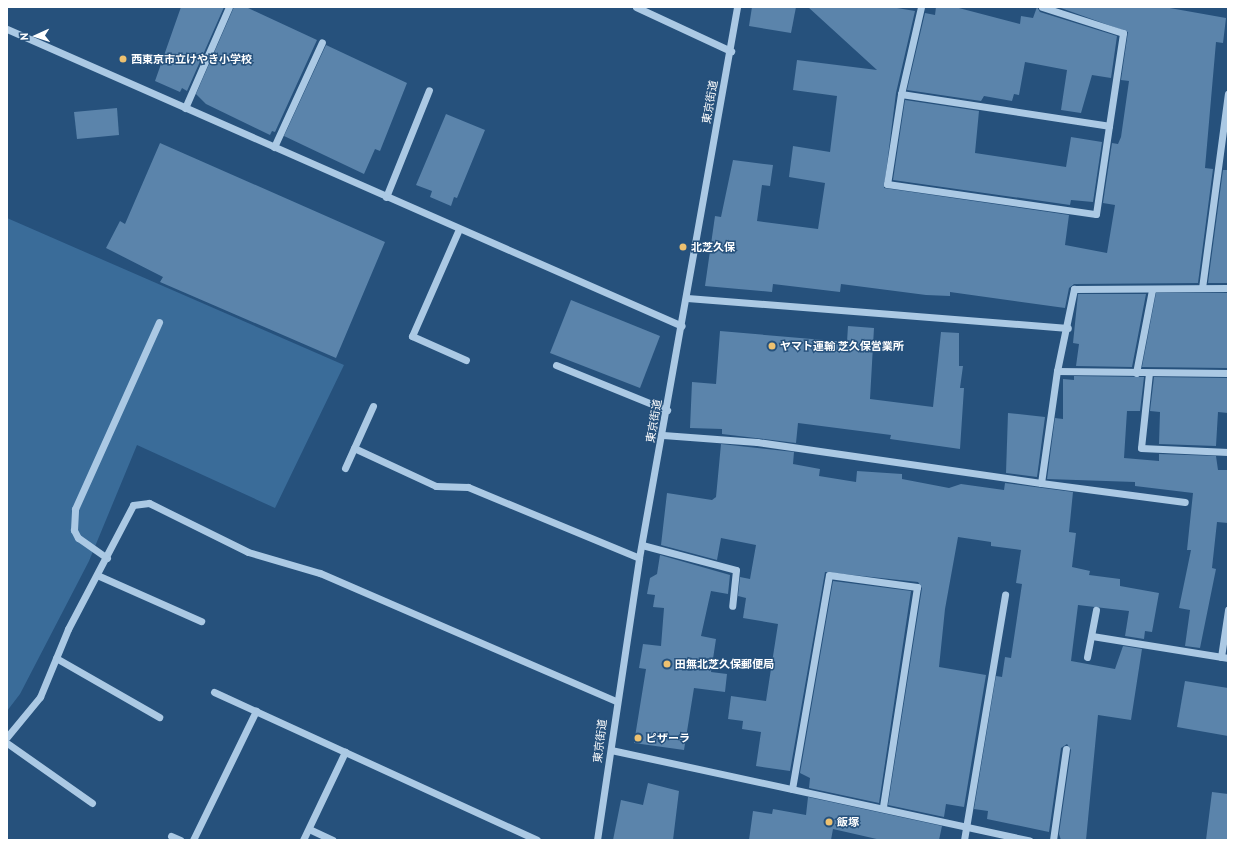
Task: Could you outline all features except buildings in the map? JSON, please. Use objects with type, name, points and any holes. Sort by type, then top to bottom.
[{"type":"street","points":[[185,108],[229,7]]},
{"type":"street","points":[[636,7],[730,50]]},
{"type":"street","name":"東京街道","points":[[596,840],[611,750],[616,701],[639,558],[663,435],[737,7]]},
{"type":"street","points":[[921,7],[901,94],[887,184],[1096,214],[1122,33],[1042,7]]},
{"type":"street","points":[[7,30],[682,326]]},
{"type":"street","points":[[274,147],[322,42]]},
{"type":"street","points":[[386,197],[429,90]]},
{"type":"street","points":[[901,94],[1109,126]]},
{"type":"street","points":[[1202,288],[1228,94]]},
{"type":"street","points":[[459,229],[412,336],[466,360]]},
{"type":"street","points":[[1041,483],[1057,371],[1068,328],[1074,289],[1152,290],[1228,288]]},
{"type":"street","points":[[1136,373],[1152,290]]},
{"type":"street","points":[[687,298],[1068,328]]},
{"type":"street","points":[[107,558],[78,538],[74,530],[75,509],[159,322]]},
{"type":"street","points":[[556,364],[667,410]]},
{"type":"street","points":[[1057,371],[1228,373]]},
{"type":"street","points":[[1149,373],[1141,448],[1228,452]]},
{"type":"street","points":[[345,468],[373,406]]},
{"type":"street","points":[[663,435],[757,442],[1185,502]]},
{"type":"street","points":[[354,448],[436,486],[468,487],[639,558]]},
{"type":"street","points":[[7,737],[40,697],[56,658],[133,505],[149,503],[248,552],[320,573],[616,701]]},
{"type":"street","points":[[642,545],[736,570],[732,606]]},
{"type":"street","points":[[97,575],[201,621]]},
{"type":"street","points":[[792,789],[829,575],[917,587],[883,808]]},
{"type":"street","points":[[964,840],[1005,594]]},
{"type":"street","points":[[1087,657],[1096,610]]},
{"type":"street","points":[[1092,636],[1224,658],[1228,610]]},
{"type":"street","points":[[56,658],[159,717]]},
{"type":"street","points":[[214,692],[537,840]]},
{"type":"street","points":[[192,840],[256,711]]},
{"type":"street","points":[[7,742],[92,803]]},
{"type":"street","points":[[1054,840],[1066,749]]},
{"type":"street","points":[[611,750],[1029,840]]},
{"type":"street","points":[[303,840],[345,752]]},
{"type":"street","points":[[309,829],[333,840]]},
{"type":"street","points":[[171,836],[180,840]]},
{"type":"shaded area","points":[[7,218],[344,365],[275,508],[137,445],[89,561],[20,694],[7,711]]},
{"type":"place","name":"西東京市立けやき小学校","points":[[123,59]]},
{"type":"place","name":"北芝久保","points":[[683,247]]},
{"type":"place","name":"ヤマト運輸 芝久保営業所","points":[[772,346]]},
{"type":"place","name":"田無北芝久保郵便局","points":[[667,664]]},
{"type":"place","name":"ピザーラ","points":[[638,738]]},
{"type":"place","name":"飯塚","points":[[829,822]]}]
